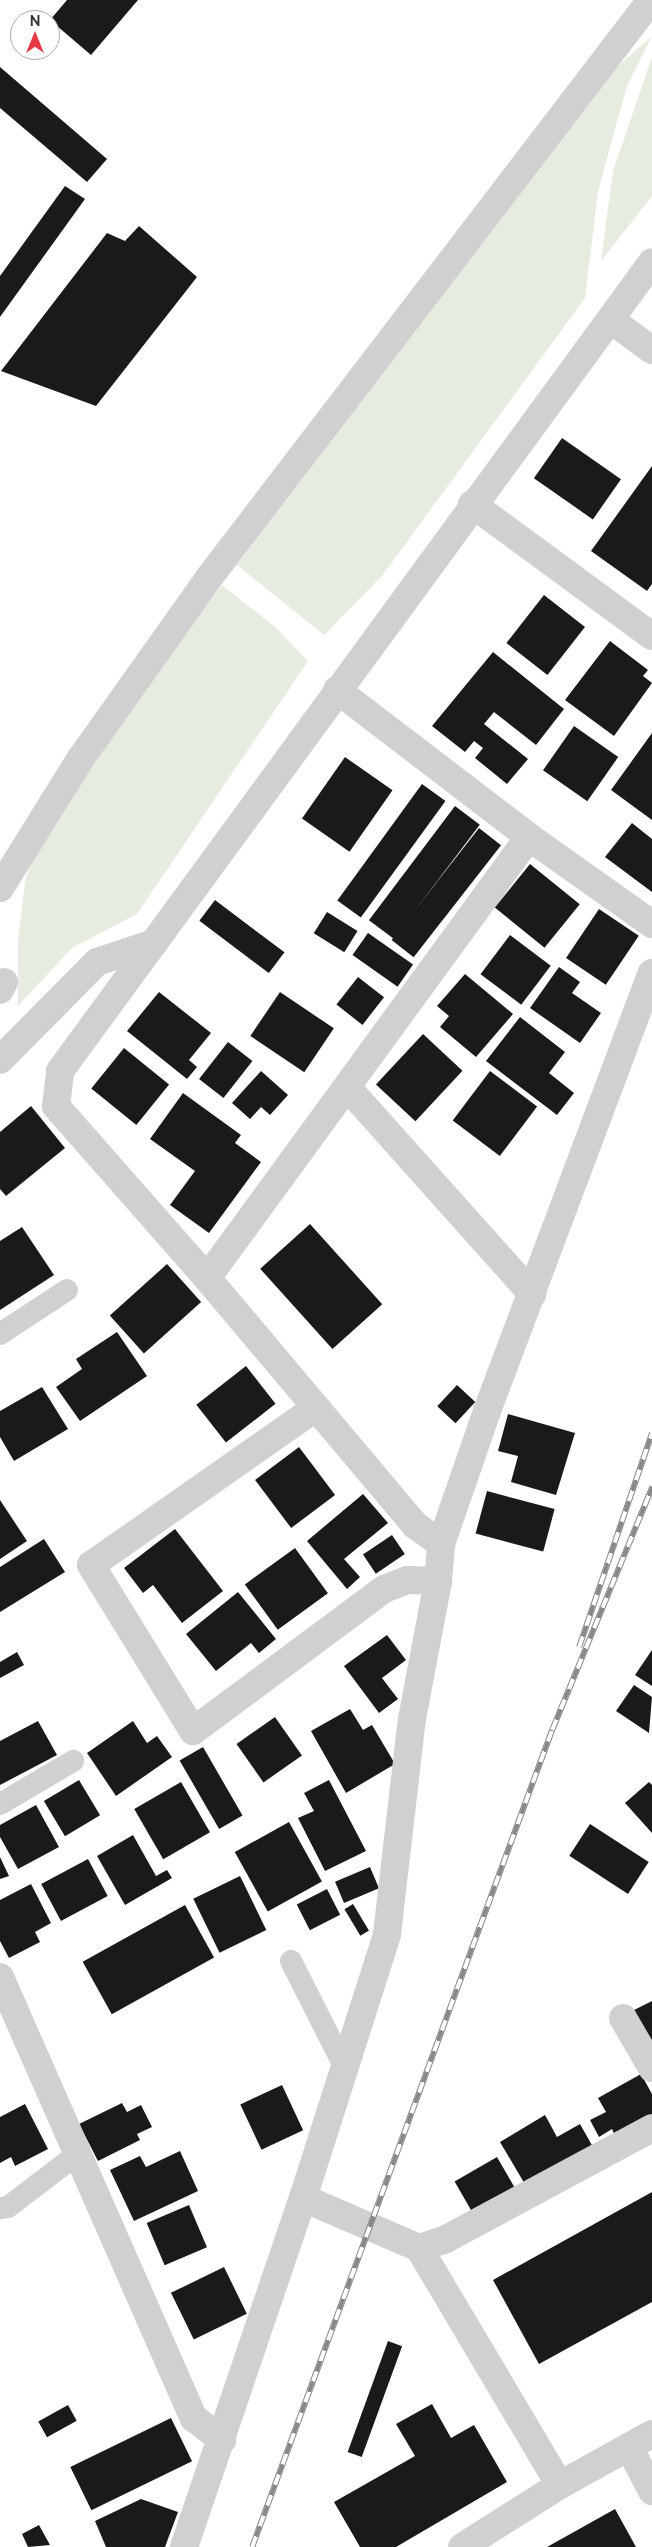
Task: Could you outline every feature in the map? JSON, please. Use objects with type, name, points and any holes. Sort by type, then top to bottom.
[{"type":"street","points":[[0,888],[81,758],[208,579],[650,0]]},
{"type":"street","points":[[441,1544],[415,1525],[314,1409],[207,1278],[56,1106],[60,1071],[472,504],[611,320],[652,262]]},
{"type":"street","points":[[611,320],[652,350]]},
{"type":"street","points":[[472,504],[652,636]]},
{"type":"street","points":[[336,690],[529,837],[652,924]]},
{"type":"street","points":[[207,1278],[529,837]]},
{"type":"street","points":[[0,1060],[97,962],[154,943]]},
{"type":"street","points":[[184,2547],[303,2198],[343,2064],[387,1934],[412,1719],[438,1581],[441,1544],[652,973]]},
{"type":"street","points":[[347,1087],[532,1294]]},
{"type":"street","points":[[314,1409],[91,1565],[193,1732],[384,1589],[408,1580],[438,1581]]},
{"type":"street","points":[[0,1977],[194,2418],[222,2440]]},
{"type":"street","points":[[623,2018],[652,2068]]},
{"type":"street","points":[[419,2248],[446,2239],[652,2128]]},
{"type":"street","points":[[303,2198],[419,2248],[560,2486]]},
{"type":"street","points":[[462,2547],[560,2486],[641,2441],[652,2491]]},
{"type":"lane","points":[[0,1334],[67,1290]]},
{"type":"lane","points":[[0,1804],[73,1761]]},
{"type":"lane","points":[[291,1960],[343,2064]]},
{"type":"lane","points":[[0,2208],[8,2207],[79,2153]]},
{"type":"shaded area","points":[[652,36],[627,86],[598,191],[585,298],[382,576],[324,635],[237,565],[611,72]]},
{"type":"shaded area","points":[[652,57],[652,196],[601,261],[613,171]]},
{"type":"shaded area","points":[[222,585],[275,627],[308,661],[137,914],[72,948],[18,1006],[18,941],[25,882],[31,862],[101,747]]},
{"type":"building","points":[[67,0],[138,0],[91,55],[60,29],[58,10]]},
{"type":"building","points":[[0,67],[107,159],[87,182],[0,108]]},
{"type":"building","points":[[65,186],[85,199],[0,317],[0,276]]},
{"type":"building","points":[[139,226],[197,277],[96,406],[1,371],[107,233],[125,241]]},
{"type":"building","points":[[562,438],[621,479],[593,519],[534,478]]},
{"type":"building","points":[[652,466],[652,584],[647,591],[591,551]]},
{"type":"building","points":[[544,595],[585,627],[547,675],[506,643]]},
{"type":"building","points":[[610,641],[648,670],[643,676],[652,683],[614,736],[565,700]]},
{"type":"building","points":[[493,652],[564,709],[536,745],[494,712],[484,724],[528,759],[507,784],[475,758],[483,748],[474,741],[465,752],[432,726]]},
{"type":"building","points":[[574,726],[618,757],[587,801],[543,770]]},
{"type":"building","points":[[652,733],[652,820],[611,790]]},
{"type":"building","points":[[345,757],[393,790],[349,852],[302,818]]},
{"type":"building","points":[[422,784],[445,801],[361,918],[337,900]]},
{"type":"building","points":[[455,806],[480,825],[394,939],[369,920]]},
{"type":"building","points":[[632,823],[652,839],[652,892],[605,857]]},
{"type":"building","points":[[479,828],[501,845],[414,957],[392,940]]},
{"type":"building","points":[[530,864],[580,904],[544,948],[495,908]]},
{"type":"building","points":[[215,900],[284,952],[269,973],[199,921]]},
{"type":"building","points":[[599,909],[639,936],[606,985],[566,958]]},
{"type":"building","points":[[327,912],[358,931],[344,952],[314,933]]},
{"type":"building","points":[[368,933],[413,965],[398,987],[353,955]]},
{"type":"building","points":[[510,935],[551,966],[521,1005],[481,974]]},
{"type":"building","points":[[559,967],[580,982],[572,993],[601,1013],[580,1043],[530,1008]]},
{"type":"building","points":[[465,974],[513,1014],[476,1057],[440,1027],[449,1016],[437,1006]]},
{"type":"building","points":[[358,977],[384,997],[362,1025],[336,1005]]},
{"type":"building","points":[[159,992],[211,1033],[189,1060],[197,1067],[187,1079],[127,1031]]},
{"type":"building","points":[[280,992],[334,1028],[304,1072],[250,1036]]},
{"type":"building","points":[[520,1017],[565,1052],[549,1073],[574,1093],[557,1115],[486,1061]]},
{"type":"building","points":[[423,1034],[462,1071],[415,1121],[376,1084]]},
{"type":"building","points":[[228,1042],[252,1061],[223,1098],[199,1079]]},
{"type":"building","points":[[124,1048],[169,1085],[136,1125],[91,1088]]},
{"type":"building","points":[[261,1071],[288,1095],[270,1115],[261,1107],[250,1119],[232,1103]]},
{"type":"building","points":[[490,1071],[537,1107],[500,1156],[453,1121]]},
{"type":"building","points":[[183,1093],[241,1135],[235,1143],[261,1162],[209,1233],[170,1205],[195,1171],[150,1139]]},
{"type":"building","points":[[31,1106],[65,1148],[6,1196],[0,1189],[0,1132]]},
{"type":"building","points":[[310,1224],[382,1304],[332,1349],[260,1269]]},
{"type":"building","points":[[22,1227],[54,1275],[0,1310],[0,1241]]},
{"type":"building","points":[[167,1264],[201,1302],[144,1353],[110,1316]]},
{"type":"building","points":[[117,1332],[147,1376],[80,1421],[56,1387],[82,1369],[76,1359]]},
{"type":"building","points":[[246,1366],[276,1404],[226,1443],[196,1405]]},
{"type":"building","points":[[457,1385],[475,1402],[456,1423],[437,1406]]},
{"type":"building","points":[[42,1387],[68,1429],[14,1461],[0,1437],[0,1411]]},
{"type":"building","points":[[508,1414],[575,1433],[556,1495],[511,1482],[518,1456],[498,1451]]},
{"type":"building","points":[[299,1447],[335,1495],[291,1528],[255,1480]]},
{"type":"building","points":[[487,1491],[555,1509],[543,1552],[476,1534]]},
{"type":"building","points":[[363,1494],[388,1523],[344,1559],[360,1577],[347,1589],[307,1541]]},
{"type":"building","points":[[0,1500],[27,1541],[0,1559]]},
{"type":"building","points":[[175,1529],[223,1591],[182,1623],[153,1585],[143,1593],[124,1568]]},
{"type":"building","points":[[392,1535],[405,1554],[376,1574],[363,1555]]},
{"type":"building","points":[[44,1539],[65,1572],[0,1612],[0,1567]]},
{"type":"building","points":[[295,1548],[328,1593],[278,1630],[245,1584]]},
{"type":"building","points":[[238,1592],[276,1639],[259,1653],[251,1643],[216,1671],[186,1634]]},
{"type":"building","points":[[387,1635],[406,1660],[382,1678],[398,1699],[379,1713],[344,1666]]},
{"type":"building","points":[[652,1650],[652,1686],[635,1675]]},
{"type":"building","points":[[17,1652],[24,1665],[0,1678],[0,1662]]},
{"type":"building","points":[[634,1685],[652,1697],[649,1733],[616,1711]]},
{"type":"building","points":[[350,1709],[363,1730],[372,1725],[395,1764],[346,1793],[311,1731]]},
{"type":"building","points":[[275,1717],[302,1756],[263,1782],[236,1744]]},
{"type":"building","points":[[38,1721],[57,1755],[0,1785],[0,1741]]},
{"type":"building","points":[[133,1721],[147,1743],[157,1736],[172,1757],[116,1796],[87,1753]]},
{"type":"building","points":[[203,1747],[242,1815],[219,1829],[180,1760]]},
{"type":"building","points":[[79,1780],[100,1815],[65,1836],[44,1801]]},
{"type":"building","points":[[329,1780],[366,1851],[325,1871],[298,1818],[314,1811],[304,1793]]},
{"type":"building","points":[[181,1782],[210,1832],[163,1859],[134,1809]]},
{"type":"building","points":[[649,1782],[652,1785],[652,1833],[625,1803]]},
{"type":"building","points":[[36,1805],[59,1847],[18,1869],[0,1837],[0,1825]]},
{"type":"building","points":[[289,1822],[322,1881],[268,1912],[235,1852]]},
{"type":"building","points":[[590,1824],[649,1862],[628,1894],[569,1856]]},
{"type":"building","points":[[133,1835],[156,1876],[167,1870],[172,1878],[125,1905],[97,1856]]},
{"type":"building","points":[[0,1857],[9,1876],[0,1879]]},
{"type":"building","points":[[88,1859],[108,1896],[61,1921],[41,1884]]},
{"type":"building","points":[[370,1867],[379,1888],[344,1903],[335,1882]]},
{"type":"building","points":[[240,1876],[266,1930],[220,1953],[193,1899]]},
{"type":"building","points":[[31,1884],[51,1923],[35,1932],[40,1942],[9,1958],[0,1941],[0,1900]]},
{"type":"building","points":[[327,1889],[340,1915],[310,1930],[297,1904]]},
{"type":"building","points":[[353,1904],[369,1931],[360,1936],[344,1909]]},
{"type":"building","points":[[185,1905],[214,1957],[112,2014],[83,1962]]},
{"type":"building","points":[[652,2001],[652,2043],[634,2010]]},
{"type":"building","points":[[641,2074],[652,2094],[652,2118],[616,2138],[612,2129],[599,2137],[590,2120],[606,2112],[598,2098]]},
{"type":"building","points":[[282,2085],[303,2130],[261,2150],[240,2104]]},
{"type":"building","points":[[122,2103],[127,2112],[141,2105],[152,2127],[137,2134],[140,2140],[98,2161],[79,2124]]},
{"type":"building","points":[[25,2104],[48,2149],[15,2166],[11,2157],[0,2163],[0,2117]]},
{"type":"building","points":[[545,2115],[557,2137],[580,2124],[593,2147],[526,2186],[500,2142]]},
{"type":"building","points":[[180,2151],[198,2191],[134,2221],[110,2170],[140,2156],[146,2167]]},
{"type":"building","points":[[497,2157],[516,2190],[474,2214],[455,2182]]},
{"type":"building","points":[[652,2192],[652,2302],[539,2364],[493,2280]]},
{"type":"building","points":[[189,2205],[207,2247],[165,2265],[147,2223]]},
{"type":"building","points":[[224,2267],[247,2314],[194,2340],[171,2293]]},
{"type":"building","points":[[388,2341],[402,2346],[362,2457],[348,2452]]},
{"type":"building","points":[[432,2404],[451,2438],[474,2425],[507,2482],[396,2547],[360,2547],[334,2502],[415,2456],[396,2424]]},
{"type":"building","points":[[68,2405],[77,2421],[47,2437],[38,2421]]},
{"type":"building","points":[[171,2418],[192,2461],[91,2510],[70,2467]]},
{"type":"building","points":[[141,2499],[178,2512],[165,2547],[106,2547],[95,2521]]},
{"type":"building","points":[[615,2509],[636,2547],[547,2547]]},
{"type":"building","points":[[39,2525],[50,2545],[28,2547],[22,2534]]},
{"type":"railway","points":[[579,1647],[652,1433]]},
{"type":"railway","points":[[252,2547],[552,1730],[652,1487]]}]
